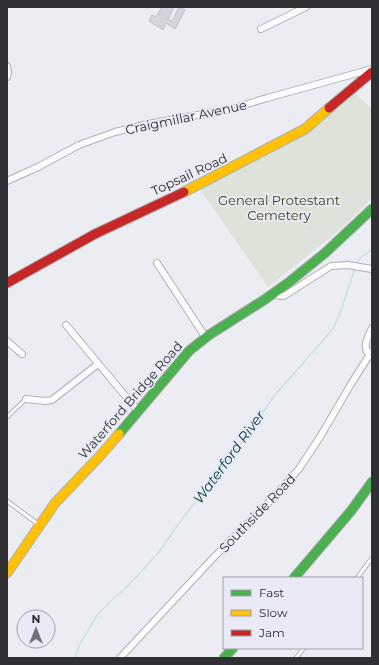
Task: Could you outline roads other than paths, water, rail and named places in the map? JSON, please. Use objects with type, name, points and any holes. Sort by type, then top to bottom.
[{"type":"main road","name":"Topsail Road","points":[[7,283],[95,234],[199,185],[305,130],[372,70]]},
{"type":"main road","name":"Waterford Bridge Road","points":[[7,573],[55,503],[99,457],[183,357],[196,345],[275,292],[316,260],[372,209]]},
{"type":"main road","points":[[295,577],[351,511],[372,482]]},
{"type":"main road","points":[[304,577],[372,494]]},
{"type":"main road","points":[[224,658],[232,649]]},
{"type":"main road","points":[[232,658],[241,649]]},
{"type":"street","points":[[261,29],[306,7]]},
{"type":"street","points":[[7,66],[7,77]]},
{"type":"street","name":"Craigmillar Avenue","points":[[7,182],[79,145],[115,132],[148,124],[231,109],[372,70]]},
{"type":"street","points":[[157,263],[206,338]]},
{"type":"street","points":[[275,292],[279,296],[284,296],[331,266],[348,265],[372,269]]},
{"type":"street","points":[[66,325],[138,410]]},
{"type":"street","points":[[370,353],[366,352],[365,346],[367,337],[372,328]]},
{"type":"street","points":[[7,341],[22,354]]},
{"type":"street","name":"Southside Road","points":[[120,658],[299,469],[320,437],[370,353]]},
{"type":"street","points":[[26,399],[45,401],[52,400],[98,364]]},
{"type":"lane","points":[[7,418],[26,399]]},
{"type":"lane","points":[[7,501],[40,525]]},
{"type":"lane","points":[[358,577],[372,558]]},
{"type":"lane","points":[[296,658],[303,649]]},
{"type":"waterway","name":"Waterford River","points":[[356,264],[362,256],[372,250]]},
{"type":"waterway","name":"Waterford River","points":[[75,658],[80,644],[97,615],[129,585],[158,553],[183,518],[252,429],[274,396],[333,329],[355,268]]},
{"type":"park label","name":"General Protestant Cemetery","points":[[279,208]]}]
